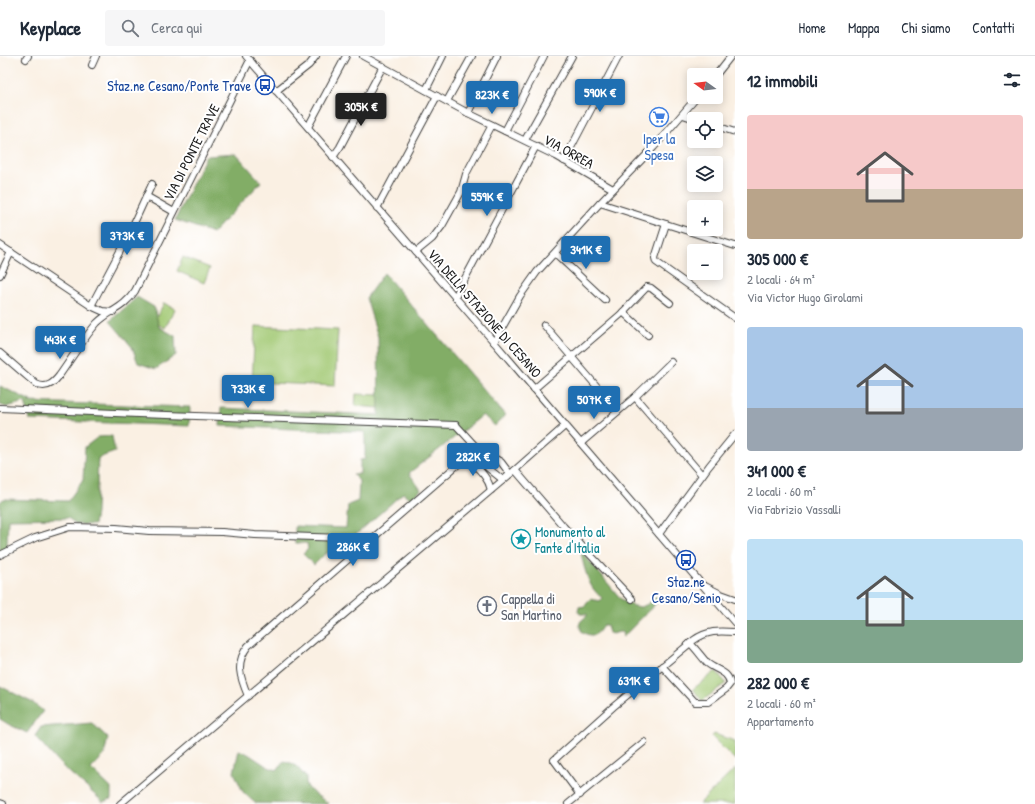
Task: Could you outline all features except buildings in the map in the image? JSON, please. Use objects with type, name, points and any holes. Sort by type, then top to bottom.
[{"type":"street","points":[[92,65],[96,56]]},
{"type":"street","points":[[276,91],[309,65],[316,56]]},
{"type":"street","points":[[308,127],[346,56]]},
{"type":"street","name":"VIA ORREA","points":[[363,56],[468,113],[525,140],[613,189]]},
{"type":"street","points":[[426,90],[444,56]]},
{"type":"street","points":[[447,101],[472,56]]},
{"type":"street","points":[[468,113],[497,56]]},
{"type":"street","points":[[504,131],[544,56]]},
{"type":"street","points":[[525,140],[572,56]]},
{"type":"street","points":[[564,161],[619,56]]},
{"type":"street","points":[[722,68],[732,57]]},
{"type":"street","name":"VIA DELLA STAZIONE DI CESANO","points":[[248,58],[735,622]]},
{"type":"street","name":"VIA DI PONTE TRAVE","points":[[0,353],[38,385],[47,386],[53,383],[59,376],[97,324],[104,317],[126,302],[134,291],[174,212],[248,58]]},
{"type":"street","points":[[333,157],[340,147],[383,66]]},
{"type":"street","points":[[377,208],[437,96]]},
{"type":"street","points":[[494,342],[526,287],[540,269],[692,104]]},
{"type":"street","points":[[683,115],[687,116]]},
{"type":"street","points":[[416,252],[432,239],[442,226],[462,191],[466,174],[492,125]]},
{"type":"street","points":[[723,128],[735,132]]},
{"type":"street","points":[[455,297],[536,146]]},
{"type":"street","points":[[91,306],[129,234],[152,184]]},
{"type":"street","points":[[146,196],[174,212]]},
{"type":"street","points":[[600,203],[735,246]]},
{"type":"street","points":[[666,224],[655,258],[656,262],[735,318]]},
{"type":"street","points":[[0,245],[91,306],[100,310],[112,312]]},
{"type":"street","points":[[0,275],[11,252]]},
{"type":"street","points":[[554,253],[605,300]]},
{"type":"street","points":[[534,389],[623,312],[646,288],[651,288],[670,303]]},
{"type":"street","points":[[623,312],[648,335]]},
{"type":"street","points":[[544,325],[618,411]]},
{"type":"street","points":[[581,443],[635,397],[671,362]]},
{"type":"street","points":[[635,397],[702,475]]},
{"type":"street","points":[[0,408],[456,424],[476,449],[488,468],[503,480]]},
{"type":"street","points":[[120,804],[566,425]]},
{"type":"street","points":[[659,534],[702,475],[735,434]]},
{"type":"street","points":[[248,696],[242,681],[240,669],[242,657],[248,646],[476,449]]},
{"type":"street","points":[[476,449],[501,462],[512,472],[632,599]]},
{"type":"street","points":[[467,457],[485,476],[491,490]]},
{"type":"street","points":[[0,555],[35,538],[70,527],[372,539]]},
{"type":"street","points":[[701,584],[735,599]]},
{"type":"street","points":[[580,795],[554,760],[613,707],[690,643],[705,634],[718,631],[735,632]]},
{"type":"street","points":[[662,666],[695,702],[708,702],[726,689],[730,684],[730,680],[726,674],[709,664],[690,643]]},
{"type":"street","points":[[568,804],[644,742]]},
{"type":"green space","points":[[236,154],[261,182],[213,233],[175,220],[206,156]]},
{"type":"green space","points":[[183,257],[210,268],[204,283],[177,271]]},
{"type":"green space","points":[[384,273],[505,415],[495,426],[483,415],[409,473],[421,490],[411,499],[403,493],[342,547],[325,554],[314,565],[303,554],[308,549],[307,543],[295,543],[295,526],[346,528],[348,505],[358,501],[359,481],[353,474],[360,474],[360,460],[365,459],[365,432],[220,426],[221,408],[379,415],[378,337],[366,298]]},
{"type":"green space","points":[[137,297],[154,307],[159,327],[175,336],[176,355],[156,369],[138,363],[132,347],[110,321]]},
{"type":"green space","points":[[164,303],[175,309],[165,328],[154,322]]},
{"type":"green space","points":[[255,326],[338,330],[335,386],[252,382]]},
{"type":"green space","points":[[0,386],[31,401],[28,402],[190,407],[189,426],[30,420],[25,402],[6,407],[0,405]]},
{"type":"green space","points":[[356,394],[379,395],[379,408],[355,406]]},
{"type":"green space","points":[[112,436],[115,452],[98,458],[96,513],[94,525],[76,524],[68,518],[8,519],[7,548],[0,554],[0,502],[3,499],[68,501],[83,480],[85,447],[98,437]]},
{"type":"green space","points":[[581,551],[621,599],[634,606],[641,607],[648,604],[657,596],[662,597],[623,637],[622,632],[613,634],[609,633],[607,625],[603,625],[597,633],[592,635],[582,632],[580,622],[587,616],[587,614],[580,614],[578,611],[579,607],[585,606],[590,599],[600,601],[602,598],[592,588],[584,566]]},
{"type":"green space","points":[[716,671],[726,683],[702,701],[693,689]]},
{"type":"green space","points":[[0,686],[33,703],[43,711],[27,733],[0,719]]},
{"type":"green space","points":[[92,723],[108,738],[104,755],[91,769],[111,788],[111,799],[103,802],[60,764],[35,736],[41,727]]},
{"type":"green space","points":[[714,734],[735,741],[735,760],[712,737]]},
{"type":"green space","points":[[239,750],[268,767],[277,770],[284,761],[294,764],[306,777],[306,785],[312,792],[329,804],[255,803],[243,792],[234,772]]},
{"type":"green space","points":[[735,769],[735,804],[699,804]]},
{"type":"place","name":"Staz.ne Cesano/Ponte Trave","points":[[265,85]]},
{"type":"place","name":"Iper la Spesa","points":[[659,117]]},
{"type":"place","name":"Monumento al Fante d'Italia","points":[[521,539]]},
{"type":"place","name":"Staz.ne Cesano/Senio","points":[[686,560]]},
{"type":"place","name":"Cappella di San Martino","points":[[487,606]]}]
